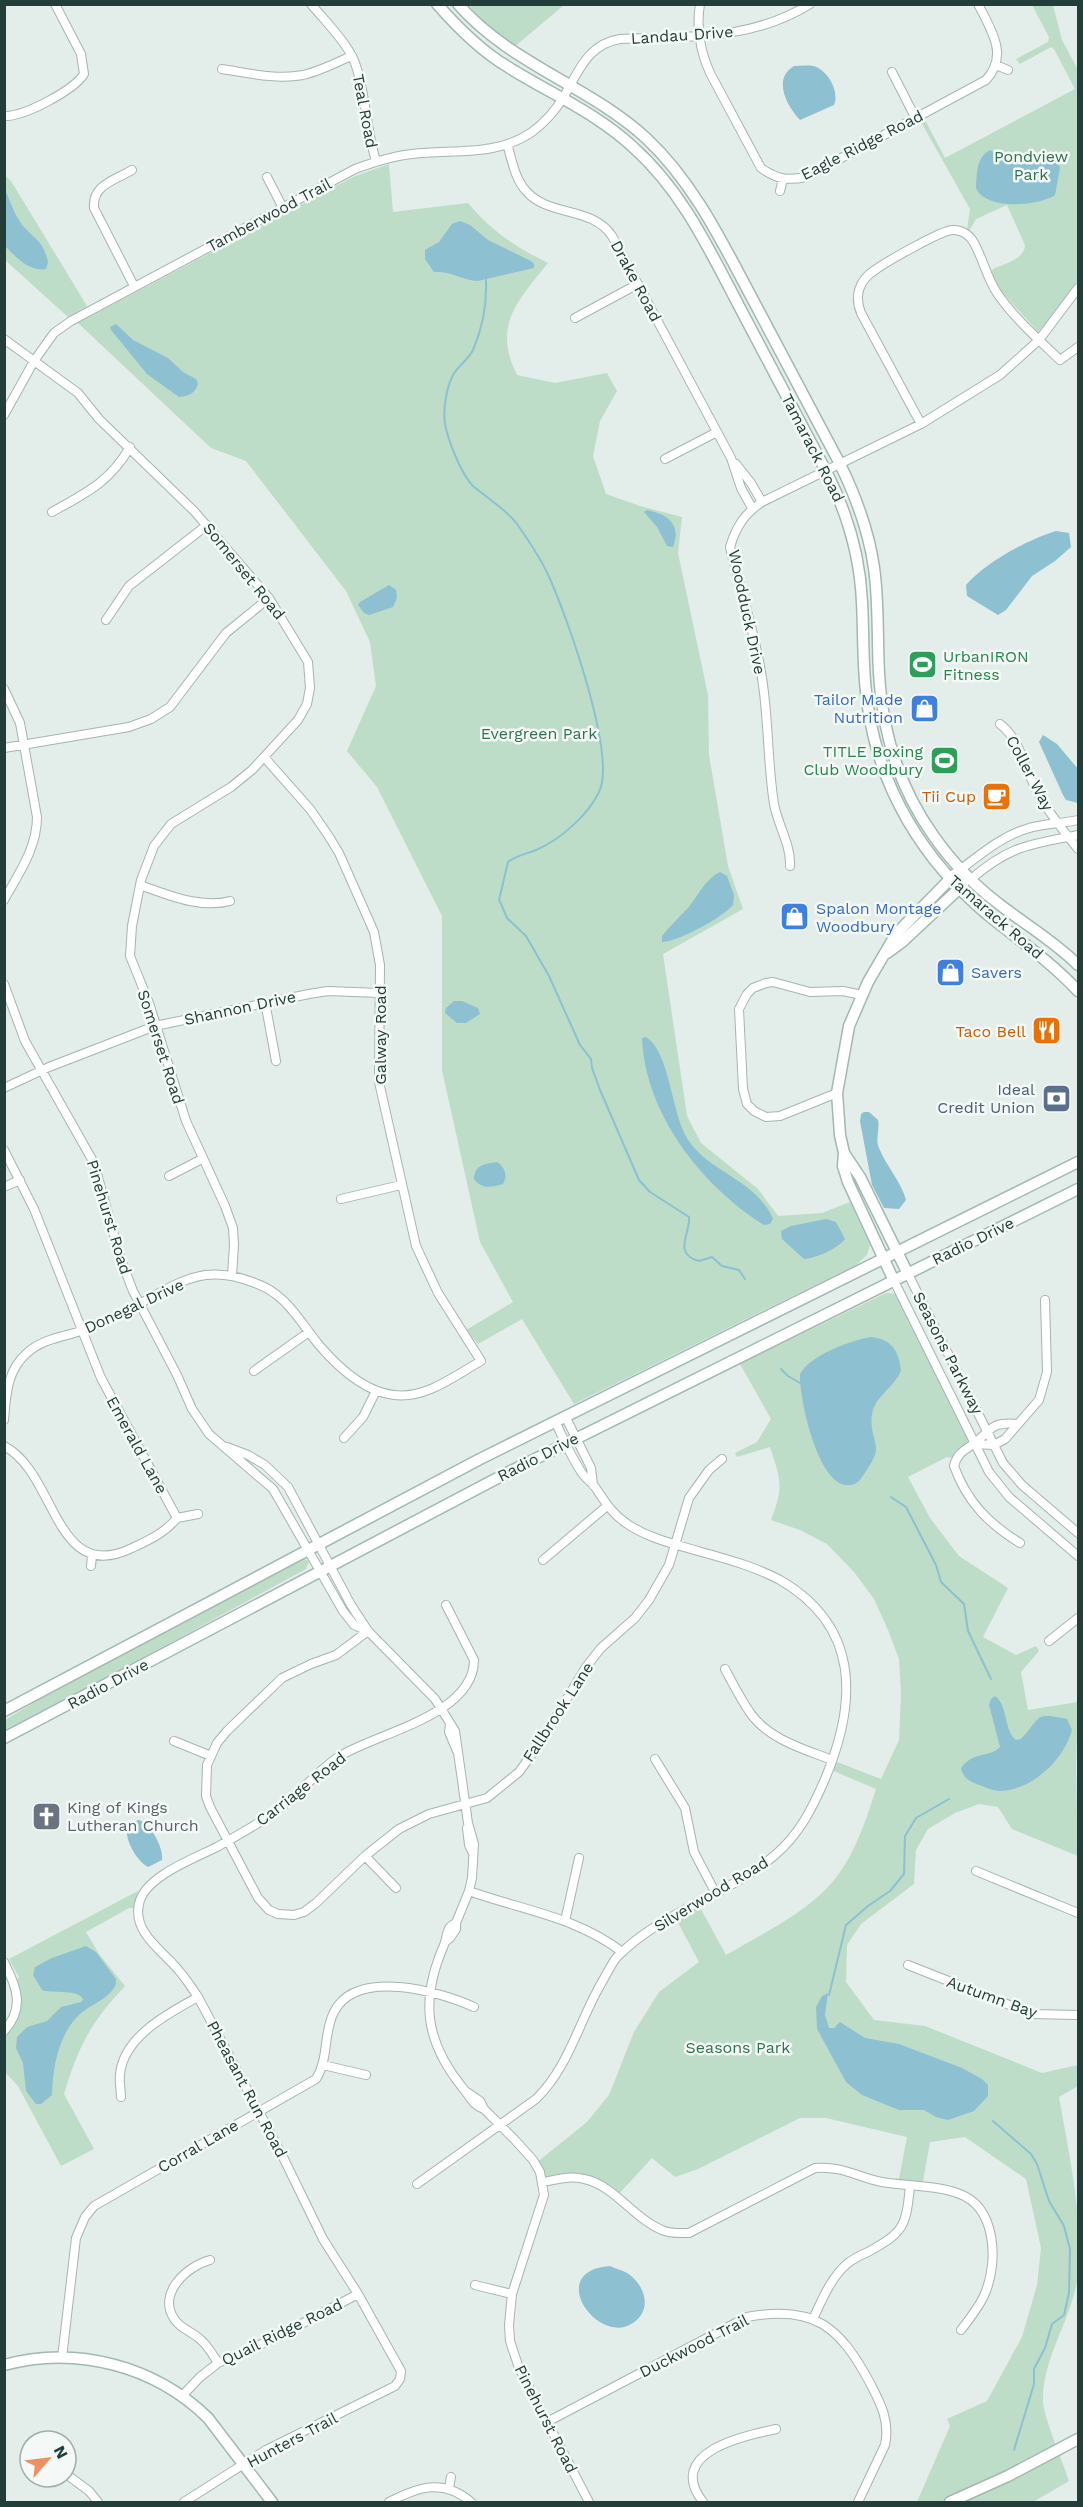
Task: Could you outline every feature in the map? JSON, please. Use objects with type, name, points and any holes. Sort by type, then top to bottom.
[{"type":"street","points":[[4,116],[20,114],[78,84],[84,74],[81,54],[55,4]]},
{"type":"street","name":"Teal Road","points":[[311,4],[345,44],[357,68],[367,130],[376,161]]},
{"type":"street","name":"Tamarack Road","points":[[437,4],[464,34],[489,54],[608,126],[658,171],[679,198],[701,234],[826,471],[845,514],[857,557],[862,601],[866,692],[880,761],[891,789],[909,823],[930,855],[959,889],[1049,963],[1078,992]]},
{"type":"street","name":"Tamarack Road","points":[[458,4],[500,44],[628,123],[661,153],[691,189],[707,214],[840,464],[860,508],[874,566],[880,689],[892,749],[901,776],[921,816],[961,869],[998,903],[1050,940],[1078,965]]},
{"type":"street","name":"Eagle Ridge Road","points":[[700,4],[699,35],[703,58],[710,73],[756,160],[766,171],[783,179],[806,177],[978,86],[992,73],[996,65]]},
{"type":"street","name":"Landau Drive","points":[[570,86],[588,56],[607,42],[620,39],[699,35],[762,28],[810,4]]},
{"type":"street","points":[[978,4],[997,44],[996,65],[1008,70]]},
{"type":"street","points":[[222,69],[284,76],[302,75],[320,70],[351,56]]},
{"type":"street","points":[[892,72],[916,119]]},
{"type":"street","name":"Tamberwood Trail","points":[[4,415],[34,361],[54,333],[61,328],[134,286],[355,169],[376,161],[413,154],[481,150],[507,144],[532,131],[563,98],[570,86]]},
{"type":"street","name":"Drake Road","points":[[507,144],[518,178],[527,192],[541,201],[588,216],[603,224],[612,236],[731,458],[741,488],[752,508]]},
{"type":"street","points":[[132,170],[100,189],[93,200],[94,208],[134,286]]},
{"type":"street","points":[[267,177],[283,208]]},
{"type":"street","points":[[780,190],[783,179]]},
{"type":"street","points":[[921,424],[858,306],[859,289],[867,275],[874,270],[945,231],[962,231],[974,243],[996,292],[1060,360],[1078,347]]},
{"type":"street","points":[[575,318],[638,284]]},
{"type":"street","name":"Woodduck Drive","points":[[790,866],[789,848],[775,807],[761,670],[730,547],[736,529],[752,508],[762,502],[921,424],[1000,375],[1039,340],[1078,288]]},
{"type":"street","name":"Somerset Road","points":[[4,339],[78,393],[99,418],[207,525],[269,597],[308,662],[310,688],[307,704],[298,720],[264,757],[231,787],[171,824],[154,846],[140,885],[132,926],[130,956],[186,1121],[225,1206],[232,1228],[234,1245],[232,1276]]},
{"type":"street","points":[[665,459],[717,432]]},
{"type":"street","points":[[52,512],[99,484],[118,468],[130,447]]},
{"type":"street","name":"Drake Road","points":[[731,458],[751,483],[762,502]]},
{"type":"street","points":[[106,620],[129,586],[163,562],[207,525]]},
{"type":"street","points":[[4,748],[129,727],[151,719],[170,707],[226,633],[269,597]]},
{"type":"street","points":[[4,690],[19,718],[36,809],[37,831],[32,849],[4,900]]},
{"type":"street","name":"Coller Way","points":[[1000,724],[1015,741],[1037,791],[1057,824],[1078,849]]},
{"type":"street","name":"Galway Road","points":[[264,757],[310,809],[339,853],[374,932],[378,949],[380,993],[379,1082],[416,1246],[427,1274],[481,1361]]},
{"type":"street","points":[[961,869],[989,847],[1010,835],[1028,828],[1078,820]]},
{"type":"street","points":[[971,879],[1009,851],[1047,840],[1078,835]]},
{"type":"street","name":"Seasons Parkway","points":[[961,869],[896,934],[862,995],[844,1043],[837,1093],[840,1135],[844,1153],[843,1166],[848,1182],[894,1281],[989,1472],[1009,1497],[1078,1556]]},
{"type":"street","name":"Seasons Parkway","points":[[885,955],[971,879]]},
{"type":"street","points":[[140,885],[176,898],[216,905],[230,901]]},
{"type":"street","points":[[837,1093],[780,1116],[766,1117],[754,1111],[747,1104],[743,1089],[740,1009],[747,994],[753,988],[766,982],[810,992],[843,991],[862,995]]},
{"type":"street","name":"Pinehurst Road","points":[[4,984],[18,1027],[94,1163],[121,1260],[139,1304],[177,1375],[192,1409],[209,1434],[273,1489],[308,1549],[325,1568],[368,1631],[441,1708],[450,1724],[449,1732],[456,1751],[468,1823],[467,1833],[473,1853],[472,1878],[456,1923],[450,1925],[445,1935],[446,1941],[436,1967],[430,2012],[434,2041],[444,2064],[467,2092],[480,2101],[484,2109],[533,2160],[542,2182],[544,2195],[512,2294],[509,2325],[514,2355],[589,2502]]},
{"type":"street","name":"Shannon Drive","points":[[4,1088],[40,1070],[155,1026],[328,991],[380,993]]},
{"type":"street","points":[[265,1002],[276,1062]]},
{"type":"street","name":"Emerald Lane","points":[[4,1150],[34,1209],[100,1378],[177,1518]]},
{"type":"street","name":"Seasons Parkway","points":[[844,1153],[860,1177],[1003,1462],[1022,1485],[1078,1533]]},
{"type":"street","points":[[169,1176],[202,1159]]},
{"type":"street","name":"Radio Drive","points":[[4,1711],[319,1543],[555,1421],[1078,1162]]},
{"type":"street","points":[[4,1187],[20,1180]]},
{"type":"street","points":[[341,1199],[401,1185]]},
{"type":"street","name":"Radio Drive","points":[[4,1738],[571,1440],[1078,1189]]},
{"type":"street","name":"Donegal Drive","points":[[4,1420],[5,1394],[13,1372],[26,1354],[37,1345],[81,1331],[167,1289],[198,1277],[232,1276],[257,1283],[282,1298],[295,1311],[319,1345],[344,1370],[376,1391],[394,1395],[425,1392],[481,1361]]},
{"type":"street","points":[[974,1444],[994,1445],[1009,1436],[1039,1400],[1045,1386],[1048,1359],[1045,1300]]},
{"type":"street","points":[[254,1371],[309,1332]]},
{"type":"street","points":[[344,1438],[363,1418],[376,1391]]},
{"type":"street","name":"Silverwood Road","points":[[565,1416],[571,1440]]},
{"type":"street","name":"Silverwood Road","points":[[417,2184],[536,2099],[549,2087],[564,2063],[598,1989],[622,1952],[654,1927],[756,1870],[788,1843],[812,1808],[843,1729],[848,1691],[845,1664],[823,1616],[781,1581],[746,1564],[676,1545],[632,1527],[608,1506],[593,1485],[593,1473],[555,1421]]},
{"type":"street","points":[[1018,1424],[1002,1423],[986,1430],[956,1459],[954,1466],[962,1484],[991,1524],[1020,1543]]},
{"type":"street","name":"Pinehurst Road","points":[[223,1445],[248,1455],[280,1478],[297,1501],[319,1543],[325,1568]]},
{"type":"street","points":[[4,1446],[19,1455],[30,1468],[68,1538],[80,1549],[92,1555],[109,1556],[123,1552],[168,1529],[177,1518],[198,1514]]},
{"type":"street","name":"Fallbrook Lane","points":[[211,1756],[205,1780],[206,1796],[227,1841],[262,1904],[269,1910],[287,1916],[310,1908],[365,1856],[412,1821],[487,1798],[526,1763],[586,1667],[602,1648],[635,1618],[649,1600],[669,1565],[689,1498],[709,1470],[722,1459]]},
{"type":"street","points":[[543,1560],[608,1506]]},
{"type":"street","points":[[91,1566],[92,1555]]},
{"type":"street","name":"Carriage Road","points":[[227,1841],[274,1813],[330,1762],[343,1754],[410,1726],[441,1708],[458,1693],[474,1670],[471,1652],[446,1605]]},
{"type":"street","points":[[1049,1641],[1078,1618]]},
{"type":"street","points":[[174,1741],[211,1756],[217,1743],[227,1731],[282,1678],[336,1655],[368,1631]]},
{"type":"street","points":[[725,1669],[752,1715],[765,1729],[782,1740],[832,1760]]},
{"type":"street","points":[[655,1759],[686,1808],[694,1852],[715,1892]]},
{"type":"street","name":"Pheasant Run Road","points":[[227,1841],[147,1886],[138,1904],[140,1923],[144,1932],[198,1997],[259,2111],[313,2220],[401,2371],[400,2379]]},
{"type":"street","points":[[365,1856],[396,1888]]},
{"type":"street","points":[[565,1921],[579,1858]]},
{"type":"street","points":[[976,1870],[1078,1913]]},
{"type":"street","points":[[469,1891],[565,1921],[597,1934],[622,1952]]},
{"type":"street","points":[[4,1962],[15,1982],[18,2001],[15,2016],[4,2031]]},
{"type":"street","name":"Autumn Bay","points":[[908,1965],[1032,2014],[1078,2015]]},
{"type":"street","points":[[366,2075],[323,2065],[333,2013],[342,1999],[354,1991],[384,1987],[431,1992],[451,1996],[474,2007]]},
{"type":"street","points":[[121,2097],[120,2072],[142,2033],[156,2021],[198,1997]]},
{"type":"street","name":"Corral Lane","points":[[62,2358],[76,2238],[85,2217],[105,2198],[207,2144],[259,2111],[311,2083],[316,2079],[323,2065]]},
{"type":"street","points":[[542,2182],[565,2177],[586,2179],[599,2185],[662,2230],[682,2233],[689,2233],[716,2220],[815,2168],[833,2167],[879,2181],[960,2194],[976,2204],[987,2219],[993,2248],[992,2273],[985,2294],[961,2330]]},
{"type":"street","points":[[813,2319],[836,2276],[849,2262],[893,2238],[901,2228],[908,2208],[910,2186]]},
{"type":"street","points":[[210,2260],[183,2273],[176,2283],[170,2304],[175,2319],[204,2342],[218,2363]]},
{"type":"street","points":[[475,2285],[512,2294]]},
{"type":"street","name":"Quail Ridge Road","points":[[182,2396],[200,2377],[218,2363],[273,2339],[358,2294]]},
{"type":"street","name":"Duckwood Trail","points":[[547,2422],[747,2317],[773,2312],[813,2319],[826,2326],[847,2345],[884,2412],[887,2435],[885,2445],[858,2502]]},
{"type":"street","points":[[4,2365],[37,2358],[84,2358],[125,2367],[155,2380],[182,2396],[208,2418],[272,2502]]},
{"type":"street","name":"Hunters Trail","points":[[184,2502],[266,2450],[395,2386],[400,2379]]},
{"type":"street","points":[[703,2502],[697,2495],[693,2477],[700,2459],[714,2448],[730,2440],[776,2429]]},
{"type":"street","points":[[950,2502],[1008,2476],[1078,2439]]},
{"type":"street","points":[[449,2488],[451,2477]]},
{"type":"street","points":[[78,2483],[98,2502]]},
{"type":"street","points":[[389,2502],[416,2489],[449,2488],[471,2502]]},
{"type":"green space","points":[[469,5],[564,5],[513,48],[484,25]]},
{"type":"green space","name":"Pondview Park","points":[[1032,5],[1053,5],[1062,40],[1078,70],[1078,280],[1058,311],[1038,332],[1001,291],[991,272],[1018,257],[1024,250],[1025,245],[1007,205],[976,219],[969,231],[967,230],[970,209],[921,122],[925,120],[945,158],[1075,89],[1051,47],[1020,64],[1016,59],[1048,42],[1049,37]]},
{"type":"green space","name":"Evergreen Park","points":[[389,164],[393,212],[468,203],[485,222],[505,238],[548,263],[518,302],[508,328],[507,342],[517,375],[555,383],[607,373],[617,391],[600,421],[593,456],[606,494],[682,517],[678,553],[708,695],[709,755],[728,866],[743,909],[663,954],[687,1116],[701,1143],[758,1189],[778,1216],[822,1213],[850,1202],[870,1245],[867,1255],[856,1265],[574,1404],[522,1319],[478,1344],[466,1330],[513,1302],[480,1242],[442,1070],[442,916],[377,787],[347,751],[376,686],[370,642],[346,591],[246,461],[211,448],[78,323],[353,177]]},
{"type":"green space","points":[[4,174],[11,181],[87,306],[68,317],[5,260]]},
{"type":"green space","name":"Seasons Park","points":[[886,1293],[899,1294],[974,1444],[956,1459],[947,1457],[908,1477],[930,1518],[959,1556],[1008,1588],[983,1637],[1016,1655],[1036,1646],[1039,1651],[1021,1672],[1028,1710],[1078,1702],[1076,1766],[1078,1856],[1012,1829],[998,1807],[979,1804],[955,1813],[928,1829],[916,1850],[914,1884],[861,1924],[847,1945],[846,1982],[874,2020],[925,2026],[1042,2073],[1078,2065],[1078,2086],[1059,2097],[1077,2208],[1078,2274],[1070,2307],[1047,2369],[1043,2402],[1069,2481],[1033,2502],[917,2502],[950,2426],[947,2419],[987,2401],[1022,2337],[1037,2285],[1041,2248],[1026,2179],[965,2137],[930,2142],[922,2187],[898,2184],[907,2137],[826,2118],[800,2118],[698,2169],[675,2177],[652,2158],[616,2197],[586,2179],[542,2182],[535,2164],[587,2122],[609,2095],[634,2032],[659,1992],[699,1962],[674,1915],[697,1902],[726,1955],[805,1907],[827,1888],[844,1866],[863,1828],[876,1789],[829,1769],[832,1760],[881,1779],[899,1740],[901,1694],[899,1659],[874,1599],[854,1572],[827,1544],[800,1530],[771,1520],[780,1484],[770,1447],[737,1457],[735,1453],[757,1442],[771,1419],[740,1364]]},
{"type":"green space","points":[[305,1559],[309,1561],[306,1569],[5,1733],[5,1720],[66,1683],[293,1563]]},
{"type":"green space","points":[[138,1891],[134,1908],[129,1908],[86,1932],[99,1954],[125,1986],[103,2011],[87,2036],[64,2094],[94,2149],[61,2166],[18,2086],[5,2072],[4,2031],[12,2023],[15,1982],[19,1977],[9,1959]]},
{"type":"water","points":[[794,66],[813,66],[823,71],[834,87],[834,105],[800,120],[790,107],[783,85],[787,71]]},
{"type":"water","points":[[990,150],[1004,161],[1015,164],[1045,155],[1056,155],[1060,168],[1055,195],[1037,202],[1013,204],[990,200],[982,195],[976,188],[978,166],[985,153]]},
{"type":"water","points":[[5,190],[23,226],[43,247],[48,262],[46,269],[28,266],[5,246]]},
{"type":"water","points":[[460,221],[470,225],[488,240],[531,261],[534,268],[478,281],[434,272],[425,259],[425,250],[439,242],[452,224]]},
{"type":"water","points":[[116,324],[133,340],[168,358],[183,372],[196,379],[198,384],[195,390],[179,397],[147,374],[111,330],[110,327]]},
{"type":"water","points":[[647,510],[661,514],[671,521],[676,532],[673,547],[667,546],[657,527],[644,512]]},
{"type":"water","points":[[1056,531],[1069,533],[1071,547],[1032,576],[1006,610],[998,615],[967,596],[966,585],[984,568],[1020,546]]},
{"type":"water","points":[[389,585],[396,590],[397,598],[393,607],[369,615],[364,613],[358,605],[360,602]]},
{"type":"water","points":[[1043,735],[1057,744],[1078,769],[1078,803],[1066,800],[1063,795],[1039,742]]},
{"type":"water","points":[[720,872],[727,876],[734,895],[733,905],[700,928],[662,942],[665,932],[688,908],[706,883]]},
{"type":"water","points":[[454,1001],[462,1001],[478,1008],[480,1014],[466,1023],[457,1023],[445,1013],[446,1008]]},
{"type":"water","points":[[646,1037],[660,1055],[687,1138],[706,1159],[755,1194],[773,1219],[770,1224],[764,1225],[719,1190],[681,1145],[654,1094],[646,1066],[642,1038]]},
{"type":"water","points":[[869,1112],[878,1120],[879,1148],[901,1186],[906,1200],[899,1209],[884,1208],[872,1185],[860,1121],[861,1114]]},
{"type":"water","points":[[497,1162],[505,1172],[503,1184],[484,1186],[474,1179],[476,1170],[485,1164]]},
{"type":"water","points":[[826,1219],[836,1222],[845,1239],[837,1246],[815,1257],[804,1259],[782,1239],[781,1231],[791,1226]]},
{"type":"water","points":[[871,1337],[884,1340],[893,1347],[901,1371],[879,1398],[872,1413],[871,1423],[876,1448],[873,1460],[860,1480],[848,1485],[837,1482],[819,1457],[807,1420],[800,1374],[805,1367],[821,1355],[842,1345]]},
{"type":"water","points":[[995,1696],[1002,1706],[1009,1730],[1016,1740],[1021,1739],[1043,1716],[1067,1719],[1072,1730],[1062,1752],[1045,1771],[1024,1785],[1000,1791],[971,1782],[961,1768],[971,1759],[991,1753],[1000,1747],[989,1705]]},
{"type":"water","points":[[138,1820],[151,1830],[161,1849],[162,1860],[148,1867],[136,1855],[128,1839],[127,1828]]},
{"type":"water","points":[[86,1946],[96,1952],[116,1979],[116,1984],[108,1995],[78,2016],[71,2025],[56,2058],[52,2095],[41,2104],[36,2104],[26,2091],[23,2063],[16,2048],[17,2037],[27,2027],[47,2021],[61,2007],[81,2002],[83,1999],[76,1994],[42,1990],[33,1975],[35,1967],[52,1958]]},
{"type":"water","points":[[828,1993],[825,2015],[829,2028],[834,2028],[840,2022],[865,2038],[899,2044],[962,2068],[988,2085],[988,2096],[974,2111],[948,2120],[936,2117],[924,2110],[899,2110],[862,2095],[846,2082],[817,2029],[816,2007],[822,1996]]},
{"type":"water","points":[[610,2266],[633,2278],[644,2297],[645,2304],[639,2318],[619,2328],[605,2325],[593,2317],[579,2293],[581,2280],[591,2271]]},
{"type":"waterway","points":[[486,280],[482,324],[471,354],[453,375],[447,393],[445,424],[456,457],[468,481],[513,519],[547,572],[588,686],[596,719],[603,774],[599,792],[581,818],[545,846],[508,862],[499,900],[507,918],[526,936],[549,976],[580,1045],[591,1059],[600,1090],[639,1180],[650,1192],[689,1217],[684,1248],[686,1253],[699,1261],[712,1257],[722,1266],[739,1270],[745,1279]]},
{"type":"waterway","points":[[781,1369],[800,1383]]},
{"type":"waterway","points":[[891,1497],[906,1507],[936,1565],[941,1582],[964,1604],[968,1631],[991,1679]]},
{"type":"waterway","points":[[829,1995],[846,1925],[890,1891],[904,1874],[905,1836],[916,1818],[949,1799]]},
{"type":"waterway","points":[[993,2121],[1031,2154],[1037,2164],[1049,2201],[1064,2226],[1070,2249],[1069,2293],[1064,2315],[1052,2324],[1045,2348],[1034,2369],[1034,2384],[1014,2450]]},
{"type":"place","name":"UrbanIRON Fitness","points":[[922,665]]},
{"type":"place","name":"Tailor Made Nutrition","points":[[924,708]]},
{"type":"place","name":"TITLE Boxing Club Woodbury","points":[[944,760]]},
{"type":"place","name":"Tii Cup","points":[[997,796]]},
{"type":"place","name":"Spalon Montage Woodbury","points":[[795,917]]},
{"type":"place","name":"Savers","points":[[950,972]]},
{"type":"place","name":"Taco Bell","points":[[1047,1031]]},
{"type":"place","name":"Ideal Credit Union","points":[[1056,1098]]},
{"type":"place","name":"King of Kings Lutheran Church","points":[[46,1816]]}]
